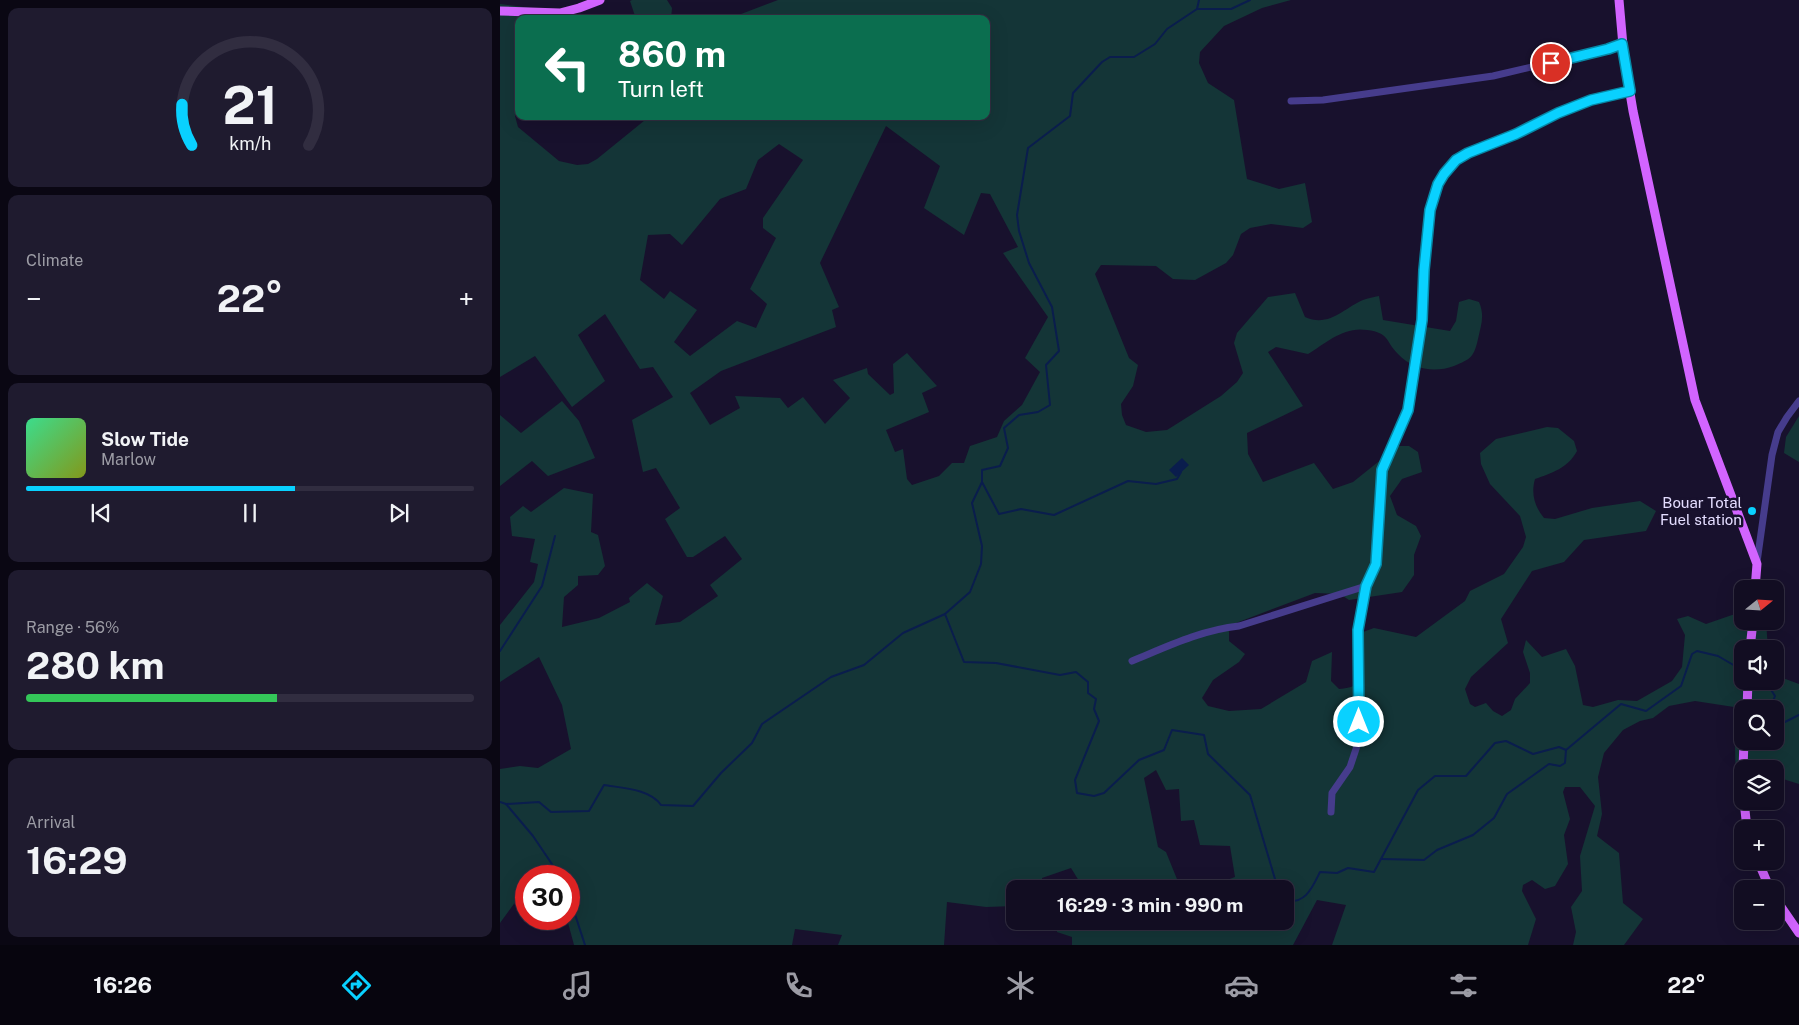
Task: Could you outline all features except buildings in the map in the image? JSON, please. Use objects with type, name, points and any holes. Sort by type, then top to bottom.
[{"type":"main road","points":[[500,11],[560,13],[600,0]]},
{"type":"main road","points":[[1620,0],[1622,44],[1630,91],[1695,400],[1757,564],[1756,580]]},
{"type":"main road","points":[[1784,911],[1799,933]]},
{"type":"street","points":[[1291,101],[1323,100],[1493,76],[1622,44]]},
{"type":"street","points":[[1331,812],[1332,794],[1350,767],[1359,740],[1358,630],[1366,586],[1376,564],[1382,470],[1408,410],[1422,320],[1424,270],[1430,210],[1438,184],[1456,160],[1468,153],[1516,134],[1558,113],[1591,100],[1630,91]]},
{"type":"street","points":[[1757,564],[1772,455],[1778,432],[1799,401]]},
{"type":"street","points":[[1132,661],[1187,638],[1222,628],[1239,626],[1366,586]]},
{"type":"green space","points":[[667,0],[672,8],[671,15],[635,15],[630,1]]},
{"type":"green space","points":[[778,0],[1291,0],[1262,8],[1224,26],[1200,52],[1199,63],[1208,83],[1234,100],[1247,179],[1279,189],[1305,183],[1312,222],[1303,228],[1271,224],[1250,228],[1241,234],[1233,255],[1226,263],[1195,280],[1173,279],[1156,266],[1101,265],[1095,274],[1129,358],[1138,365],[1133,386],[1121,404],[1122,415],[1126,425],[1146,432],[1167,430],[1221,396],[1237,382],[1243,373],[1234,343],[1237,333],[1268,297],[1295,293],[1305,317],[1322,320],[1336,316],[1363,300],[1379,296],[1383,320],[1450,331],[1456,321],[1459,302],[1469,299],[1479,302],[1482,320],[1477,345],[1471,357],[1447,368],[1424,369],[1410,364],[1398,354],[1383,335],[1374,331],[1359,329],[1343,333],[1308,354],[1276,347],[1268,352],[1303,406],[1247,433],[1248,454],[1263,482],[1314,463],[1333,489],[1353,482],[1398,446],[1409,446],[1418,452],[1422,472],[1402,479],[1390,496],[1397,515],[1416,526],[1421,536],[1414,555],[1414,575],[1402,592],[1349,600],[1340,594],[1315,593],[1236,623],[1229,631],[1229,641],[1245,654],[1239,662],[1213,680],[1202,698],[1208,706],[1229,711],[1261,709],[1306,682],[1312,661],[1332,652],[1331,681],[1339,689],[1351,687],[1358,683],[1361,678],[1356,639],[1363,632],[1374,628],[1416,637],[1465,601],[1470,591],[1504,574],[1523,547],[1526,537],[1520,516],[1490,484],[1481,464],[1480,453],[1496,439],[1547,427],[1558,428],[1574,441],[1577,451],[1564,466],[1535,479],[1534,499],[1544,518],[1555,519],[1592,508],[1640,501],[1656,511],[1646,531],[1584,540],[1564,562],[1532,571],[1501,619],[1508,643],[1471,677],[1465,689],[1470,704],[1475,707],[1486,703],[1493,711],[1502,716],[1511,710],[1515,699],[1530,683],[1530,673],[1523,652],[1526,640],[1542,657],[1566,649],[1575,666],[1583,705],[1593,707],[1618,700],[1637,701],[1672,681],[1682,667],[1685,635],[1677,619],[1688,616],[1706,624],[1734,615],[1734,630],[1767,630],[1767,640],[1734,640],[1734,690],[1784,690],[1784,678],[1799,684],[1799,784],[1784,779],[1784,760],[1735,760],[1735,750],[1784,750],[1784,700],[1734,700],[1734,707],[1695,701],[1669,706],[1653,718],[1640,721],[1623,730],[1604,753],[1598,777],[1602,814],[1597,836],[1619,853],[1623,903],[1643,919],[1624,945],[1573,945],[1576,932],[1571,907],[1582,891],[1580,856],[1595,806],[1580,787],[1565,787],[1563,792],[1570,819],[1564,835],[1568,864],[1555,886],[1545,889],[1532,880],[1523,885],[1522,891],[1536,919],[1528,945],[1332,945],[1346,905],[1317,900],[1293,945],[1072,945],[1072,937],[1057,932],[1057,930],[1294,930],[1294,880],[1227,880],[1235,877],[1230,846],[1200,845],[1194,820],[1181,821],[1179,789],[1166,790],[1156,770],[1144,778],[1158,847],[1166,852],[1177,880],[1078,880],[1071,868],[1042,878],[1042,880],[1006,880],[1006,906],[986,907],[947,902],[944,945],[838,945],[842,935],[795,929],[792,945],[574,945],[570,930],[580,930],[580,865],[515,865],[515,902],[500,923],[500,769],[520,766],[538,768],[571,749],[562,705],[539,657],[500,682],[500,625],[534,582],[538,564],[530,562],[535,539],[512,536],[510,517],[523,506],[531,512],[564,488],[593,494],[591,532],[598,535],[605,566],[598,575],[578,576],[578,585],[564,597],[562,627],[599,618],[630,602],[629,598],[647,583],[663,596],[655,625],[680,622],[718,596],[710,585],[742,559],[725,536],[693,557],[687,557],[665,519],[680,508],[656,468],[643,472],[632,420],[673,397],[653,367],[640,369],[605,314],[578,335],[605,381],[572,407],[535,356],[500,377],[500,4],[531,8],[533,15],[515,15],[515,120],[518,127],[559,161],[577,165],[588,164],[597,159],[645,120],[990,120],[990,15],[739,15]],"holes":[[[886,126],[940,166],[924,208],[964,235],[981,193],[990,194],[1018,247],[1003,253],[1048,317],[1025,358],[1040,372],[1022,405],[1004,421],[997,437],[970,446],[964,463],[952,463],[939,476],[912,485],[907,479],[903,449],[895,452],[886,430],[929,412],[922,393],[937,386],[907,353],[893,364],[894,393],[890,395],[868,374],[867,368],[833,380],[850,398],[825,424],[803,397],[788,408],[780,398],[735,396],[740,408],[710,425],[690,393],[721,371],[836,327],[832,310],[839,307],[820,263]],[[779,144],[803,160],[763,218],[763,228],[776,238],[750,289],[767,304],[756,328],[737,321],[690,356],[674,342],[697,310],[670,291],[664,299],[640,280],[648,235],[670,234],[682,245],[720,199],[746,189],[758,160]]]},
{"type":"green space","points":[[562,401],[579,421],[595,458],[548,476],[532,461],[500,486],[500,415],[521,433]]},
{"type":"green space","points":[[1799,416],[1799,462],[1784,453],[1786,437]]},
{"type":"water","points":[[1182,458],[1189,465],[1176,477],[1169,470]]},
{"type":"waterway","points":[[1197,9],[1199,0]]},
{"type":"waterway","points":[[945,614],[970,592],[981,564],[982,546],[972,503],[982,482],[982,470],[1000,466],[1008,448],[1004,428],[1019,415],[1038,412],[1050,405],[1046,365],[1059,351],[1052,307],[1029,263],[1019,231],[1017,215],[1028,148],[1070,116],[1073,93],[1102,62],[1110,57],[1134,57],[1155,44],[1167,29],[1197,9],[1231,9],[1250,0]]},
{"type":"waterway","points":[[982,482],[999,514],[1021,509],[1054,515],[1128,481],[1156,484],[1177,479],[1181,472]]},
{"type":"waterway","points":[[500,651],[542,586],[555,536]]},
{"type":"waterway","points":[[500,802],[506,804],[539,802],[551,812],[589,811],[604,785],[643,792],[661,805],[693,806],[721,773],[752,743],[762,724],[831,677],[864,665],[903,633],[945,614],[964,662],[996,663],[1060,675],[1076,672],[1088,682],[1088,693],[1096,699],[1094,709],[1099,721],[1075,780],[1077,793],[1094,796],[1104,793],[1139,760],[1164,750],[1172,730],[1204,735],[1208,754],[1250,795],[1275,880]]},
{"type":"waterway","points":[[1382,859],[1424,860],[1437,850],[1473,835],[1494,818],[1507,794],[1549,764],[1560,766],[1565,763],[1566,750],[1621,704],[1646,711],[1681,686],[1692,654],[1697,651],[1718,656],[1734,665]]},
{"type":"waterway","points":[[1771,690],[1775,696],[1773,700]]},
{"type":"waterway","points":[[1784,722],[1799,715]]},
{"type":"waterway","points":[[1294,901],[1307,894],[1320,872],[1337,873],[1348,868],[1374,872],[1418,790],[1435,776],[1466,776],[1495,743],[1506,741],[1533,754],[1559,747],[1566,750]]},
{"type":"waterway","points":[[506,804],[533,836],[553,865]]},
{"type":"waterway","points":[[580,930],[585,945]]},
{"type":"place","name":"Bouar Total Fuel station","points":[[1752,511]]},
{"type":"route","points":[[1359,722],[1358,630],[1366,586],[1376,564],[1382,470],[1408,410],[1422,320],[1424,270],[1430,210],[1438,184],[1456,160],[1468,153],[1516,134],[1558,113],[1591,100],[1630,91],[1622,44],[1551,63]]}]
